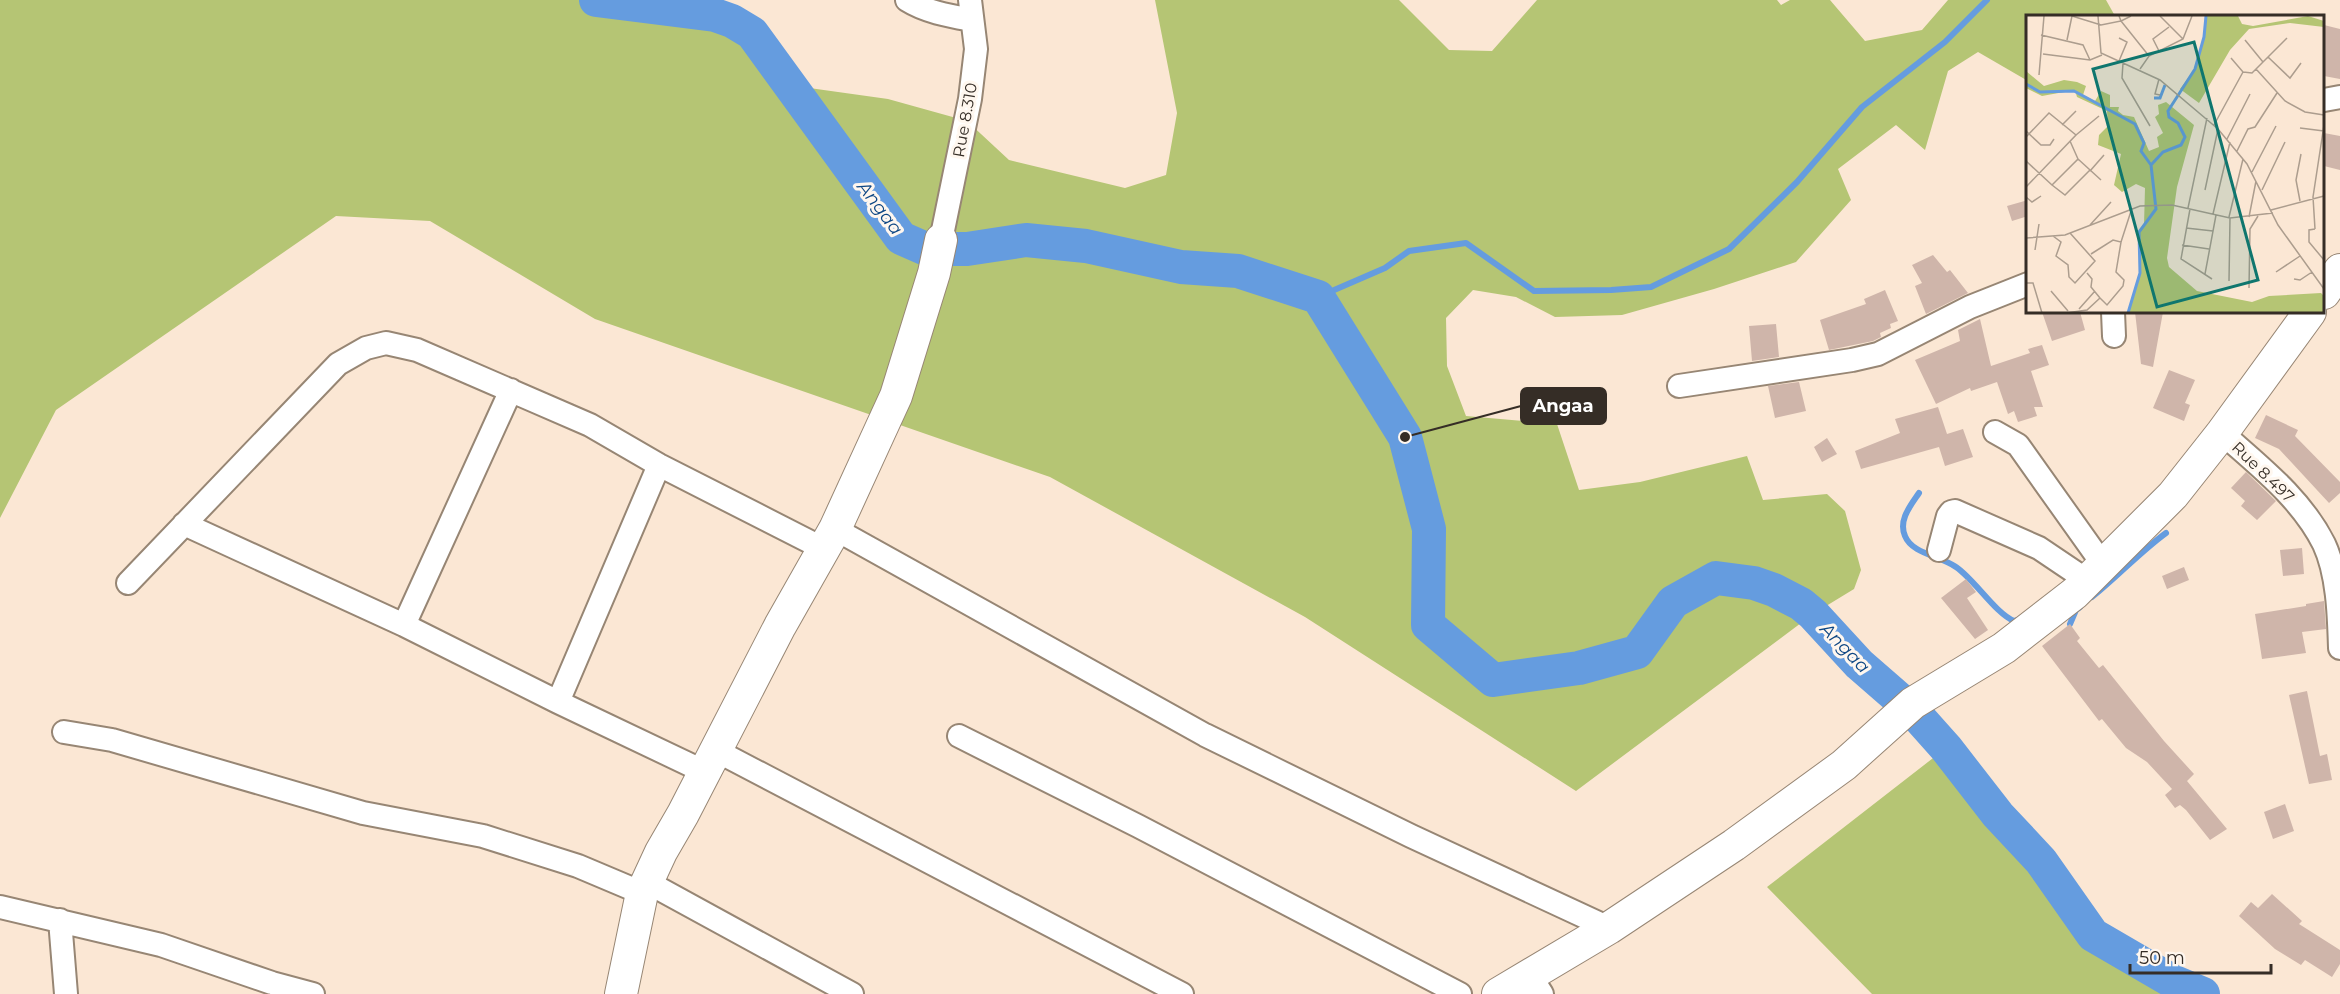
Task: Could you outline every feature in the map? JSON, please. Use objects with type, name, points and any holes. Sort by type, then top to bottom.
[{"type":"street","points":[[907,0],[945,15],[971,10]]},
{"type":"street","name":"Rue 8.310","points":[[940,240],[970,99],[976,49],[971,10]]},
{"type":"street","points":[[2325,100],[2340,97]]},
{"type":"street","points":[[621,994],[644,887],[780,626],[830,539],[896,396],[934,273],[940,240]]},
{"type":"street","points":[[1679,386],[1878,354],[1970,308],[2026,285]]},
{"type":"street","points":[[2112,314],[2114,336]]},
{"type":"street","points":[[1498,994],[1536,984],[1609,928],[1734,845],[1835,772],[1914,704],[2004,648],[2096,573],[2173,495],[2222,433],[2307,314]]},
{"type":"street","points":[[128,583],[338,364],[366,348],[386,343],[417,350],[590,424],[659,465],[830,539],[1205,735],[1411,836],[1609,928]]},
{"type":"street","points":[[404,625],[511,390]]},
{"type":"street","points":[[1995,432],[2018,445],[2096,573]]},
{"type":"street","name":"Rue 8.497","points":[[2222,433],[2271,476],[2332,540],[2340,648]]},
{"type":"street","points":[[558,702],[659,465]]},
{"type":"street","points":[[1939,550],[1948,516],[1955,511],[2096,573]]},
{"type":"street","points":[[184,524],[404,625],[558,702],[711,761],[1182,994]]},
{"type":"street","points":[[64,732],[112,740],[363,813],[483,836],[644,887],[852,994]]},
{"type":"street","points":[[959,736],[1138,826],[1460,994]]},
{"type":"street","points":[[0,907],[161,945],[272,983],[313,994]]},
{"type":"street","points":[[60,920],[66,994]]},
{"type":"green space","points":[[0,0],[596,0],[715,15],[750,33],[775,61],[788,85],[888,99],[967,121],[1009,160],[1125,188],[1166,175],[1177,113],[1155,0],[1399,0],[1449,50],[1492,51],[1537,0],[1777,0],[1781,5],[1790,0],[1830,0],[1865,41],[1922,30],[1948,0],[2106,0],[2114,15],[2026,15],[2026,80],[1978,52],[1948,71],[1925,150],[1896,125],[1838,169],[1851,200],[1796,262],[1714,289],[1622,315],[1555,317],[1516,297],[1473,290],[1446,318],[1447,366],[1466,416],[1557,424],[1579,490],[1640,482],[1747,456],[1763,500],[1827,494],[1845,511],[1861,570],[1854,589],[1813,614],[1576,791],[1305,617],[1050,477],[595,319],[430,221],[336,216],[56,410],[0,518]]},
{"type":"green space","points":[[1946,748],[1998,815],[2041,861],[2093,935],[2172,981],[2203,994],[1872,994],[1767,887]]},
{"type":"building","points":[[2325,25],[2340,29],[2340,79],[2325,76]]},
{"type":"building","points":[[2325,133],[2340,136],[2340,170],[2325,166]]},
{"type":"building","points":[[2026,201],[2026,217],[2012,221],[2007,206]]},
{"type":"building","points":[[1933,255],[1947,272],[1950,270],[1968,293],[1926,314],[1915,286],[1922,283],[1912,265]]},
{"type":"building","points":[[1885,290],[1898,321],[1890,324],[1891,328],[1880,333],[1881,337],[1873,341],[1829,350],[1820,320],[1866,304],[1864,299]]},
{"type":"building","points":[[2043,314],[2081,314],[2085,330],[2052,341]]},
{"type":"building","points":[[2135,314],[2163,314],[2153,367],[2141,364]]},
{"type":"building","points":[[1980,319],[1991,366],[2030,353],[2028,349],[2042,345],[2049,365],[2031,371],[2043,407],[2034,407],[2037,416],[2018,422],[2014,411],[2008,414],[1997,382],[1971,391],[1970,388],[1936,404],[1915,360],[1960,341],[1958,330]]},
{"type":"building","points":[[1776,324],[1779,357],[1752,361],[1749,326]]},
{"type":"building","points":[[2169,370],[2195,380],[2185,403],[2190,405],[2184,421],[2153,408]]},
{"type":"building","points":[[1799,382],[1806,411],[1775,418],[1768,386]]},
{"type":"building","points":[[1938,407],[1947,434],[1963,429],[1973,457],[1945,466],[1939,447],[1861,469],[1855,451],[1900,433],[1895,419]]},
{"type":"building","points":[[2266,415],[2298,430],[2295,436],[2340,482],[2340,493],[2329,503],[2279,449],[2255,438]]},
{"type":"building","points":[[1827,438],[1837,454],[1822,462],[1814,447]]},
{"type":"building","points":[[2246,472],[2276,501],[2257,520],[2241,506],[2245,501],[2231,488]]},
{"type":"building","points":[[2302,548],[2304,574],[2283,576],[2280,550]]},
{"type":"building","points":[[2184,567],[2189,580],[2167,589],[2162,576]]},
{"type":"building","points":[[1966,579],[1976,592],[1967,598],[1988,630],[1975,639],[1941,598]]},
{"type":"building","points":[[2324,601],[2326,629],[2302,632],[2306,653],[2262,659],[2255,614]]},
{"type":"building","points":[[2070,624],[2080,638],[2077,641],[2099,668],[2103,665],[2164,741],[2194,774],[2187,781],[2227,829],[2210,840],[2186,810],[2180,805],[2175,808],[2165,795],[2172,789],[2147,762],[2126,748],[2102,719],[2099,721],[2042,646]]},
{"type":"building","points":[[2307,691],[2320,756],[2327,754],[2332,780],[2309,784],[2289,695]]},
{"type":"building","points":[[2285,804],[2294,831],[2273,839],[2264,812]]},
{"type":"building","points":[[2272,894],[2302,921],[2299,924],[2340,950],[2340,964],[2332,977],[2305,960],[2301,965],[2275,949],[2239,916],[2251,902],[2258,908]]},
{"type":"waterway","name":"Angaa","points":[[596,0],[715,15],[732,21],[752,33],[901,238],[926,249],[967,249],[1026,240],[1086,246],[1181,267],[1238,271],[1318,297],[1405,437],[1429,529],[1428,625],[1493,680],[1579,668],[1637,652],[1673,602],[1716,578],[1754,583],[1774,590],[1801,604],[1813,614],[1859,664],[1913,711],[1946,748],[1998,815],[2041,861],[2093,935],[2172,981],[2203,994]]},
{"type":"waterway","points":[[1318,297],[1385,268],[1409,251],[1466,243],[1534,291],[1651,287],[1729,249],[1797,182],[1862,107],[1945,42],[1987,0]]},
{"type":"waterway","points":[[1919,493],[1904,519],[1903,530],[1909,542],[1920,551],[1956,567],[2007,617],[2014,621],[2020,619]]},
{"type":"waterway","points":[[2092,597],[2166,533]]},
{"type":"waterway","points":[[2070,624],[2076,610],[2080,607]]},
{"type":"place","name":"Angaa","points":[[1405,437]]}]
